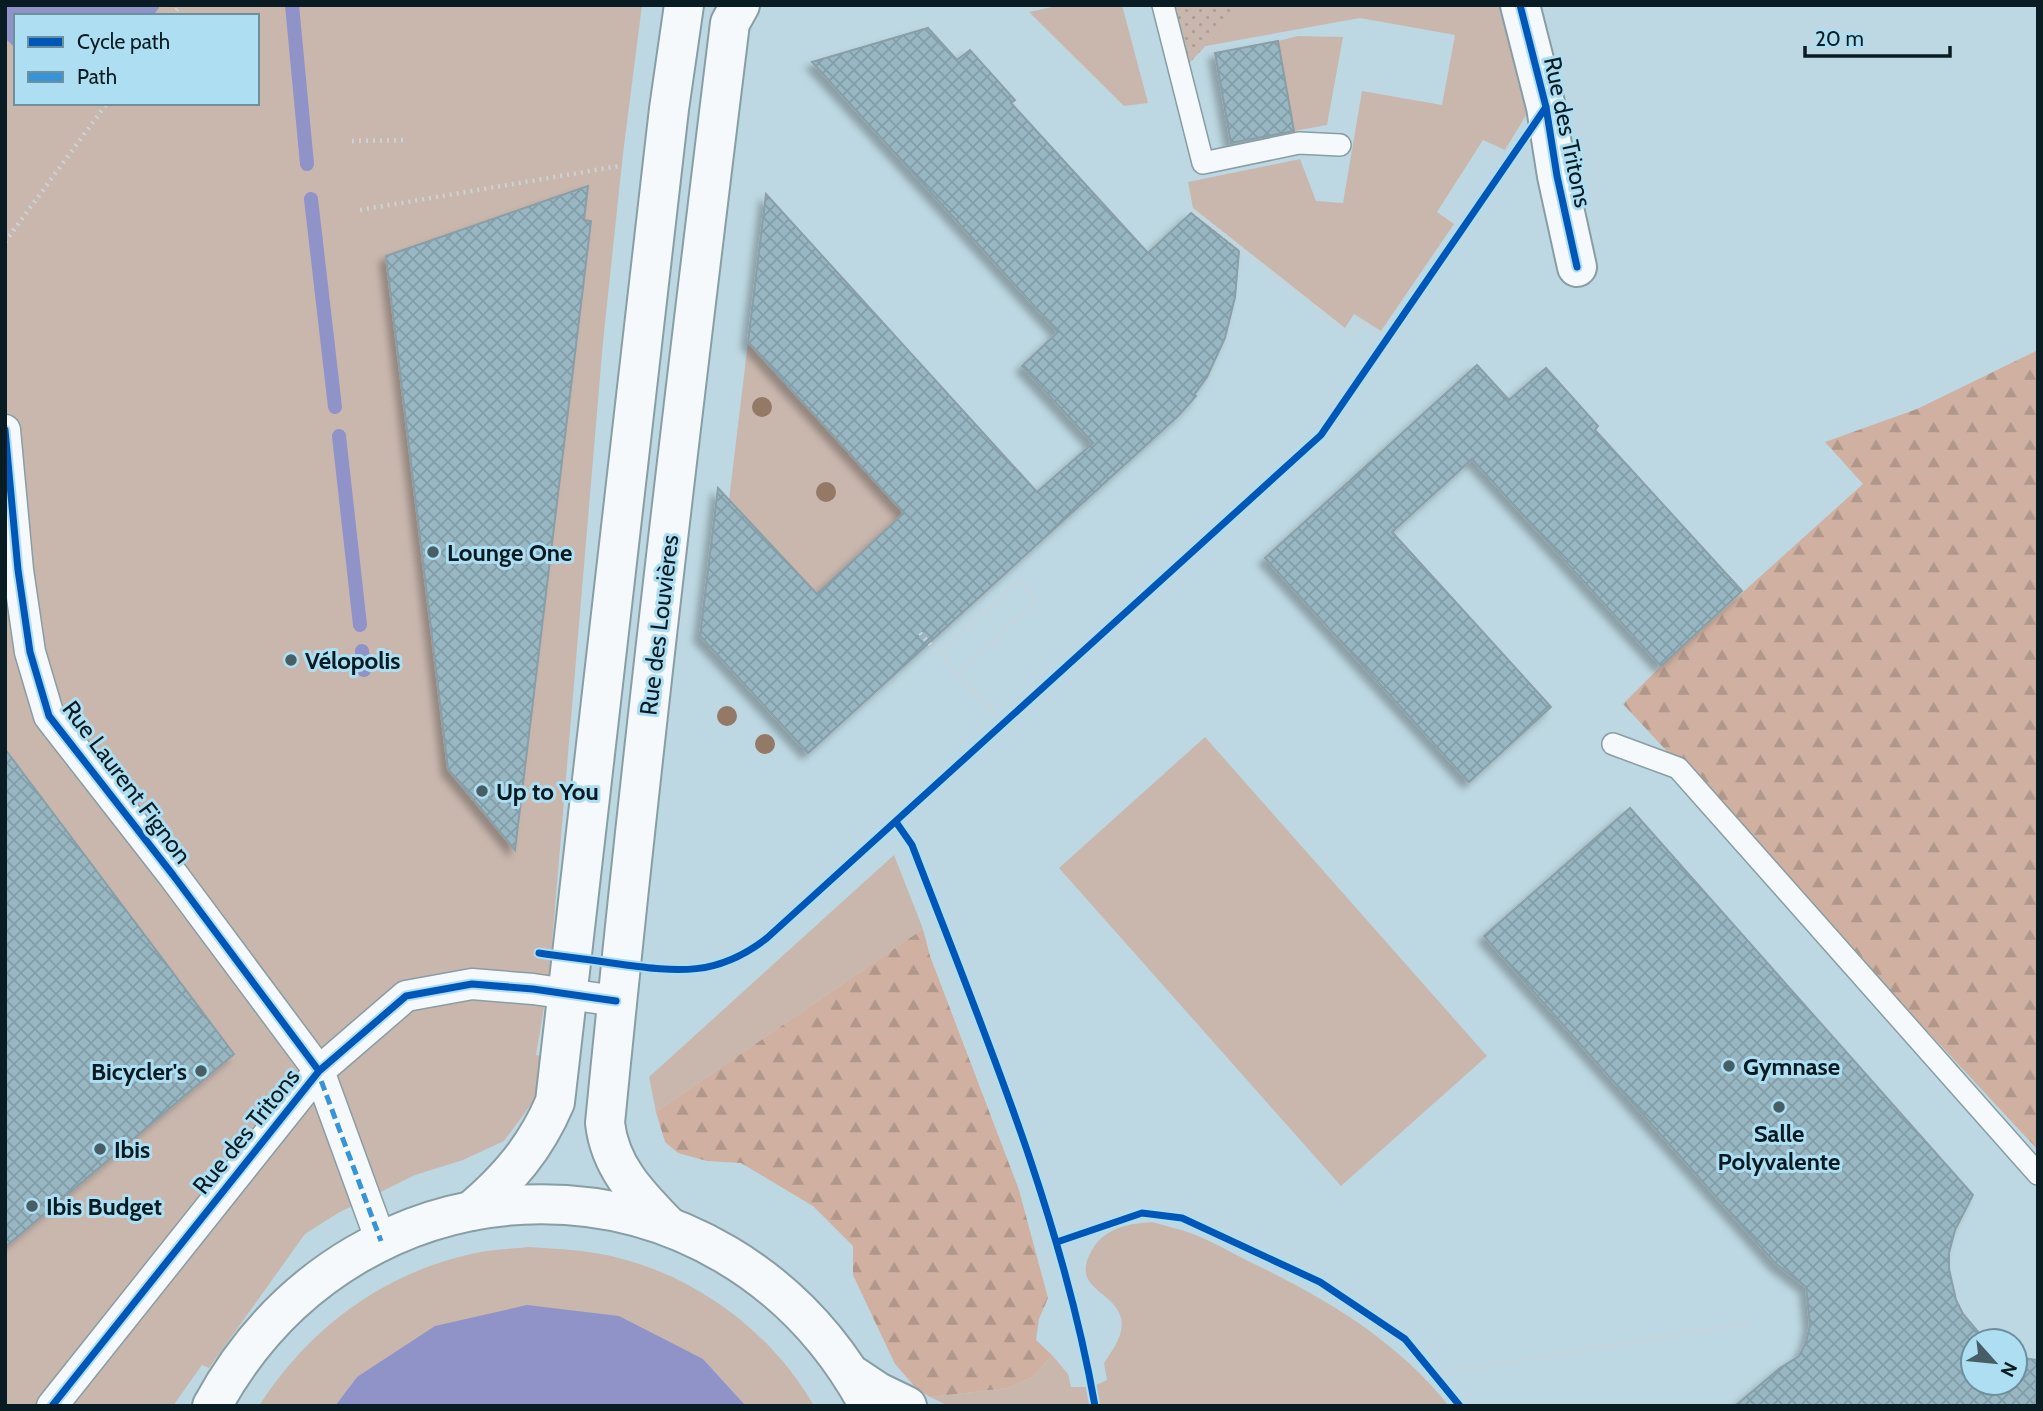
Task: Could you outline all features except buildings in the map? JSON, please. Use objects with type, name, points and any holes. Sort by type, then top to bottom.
[{"type":"street","name":"Rue des Louvières","points":[[471,1211],[511,1173],[530,1150],[555,1102],[668,121],[684,5]]},
{"type":"street","name":"Rue des Louvières","points":[[669,1227],[628,1183],[607,1142],[605,1123],[616,1001],[728,37],[730,23],[740,5]]},
{"type":"street","name":"Rue des Tritons","points":[[1520,5],[1546,107],[1557,176],[1577,267]]},
{"type":"street","name":"Rue Laurent Fignon","points":[[5,430],[18,570],[30,652],[49,716],[173,875],[319,1071],[381,1241]]},
{"type":"street","name":"Rue des Tritons","points":[[52,1406],[319,1071],[406,996],[472,984],[616,1001]]},
{"type":"street","points":[[212,1406],[246,1352],[288,1305],[336,1266],[381,1241],[431,1221],[471,1211],[534,1204],[617,1212],[669,1227],[733,1258],[783,1295],[813,1324],[860,1390],[878,1392],[907,1406]]},
{"type":"lane","points":[[1163,5],[1202,163],[1300,143],[1340,145]]},
{"type":"lane","points":[[1613,744],[1678,768],[2038,1174]]},
{"type":"path","points":[[5,242],[106,105]]},
{"type":"path","points":[[352,141],[405,139]]},
{"type":"path","points":[[360,210],[628,165]]},
{"type":"path","points":[[1186,183],[1191,209],[1345,331],[1356,331],[1361,323],[1387,339]]},
{"type":"path","points":[[939,654],[1019,580],[1037,600],[958,674]]},
{"type":"path","points":[[919,633],[1003,722]]},
{"type":"path","points":[[1434,1374],[1751,1323]]},
{"type":"shaded area","name":"Vélopolis","points":[[5,5],[642,5],[603,342],[549,978],[536,1055],[547,1057],[536,1098],[504,1141],[463,1160],[415,1175],[338,1213],[305,1234],[209,1368],[202,1365],[173,1406],[5,1406]]},
{"type":"shaded area","points":[[1062,5],[1122,5],[1148,103],[1124,106],[1029,12]]},
{"type":"shaded area","points":[[1151,5],[1245,5],[1172,81]]},
{"type":"shaded area","points":[[1179,5],[1504,5],[1531,107],[1505,150],[1483,140],[1437,212],[1454,224],[1381,331],[1354,314],[1345,328],[1193,208],[1188,182],[1300,159],[1316,201],[1343,203],[1362,91],[1442,105],[1455,35],[1360,18],[1206,46]]},
{"type":"shaded area","points":[[1298,36],[1343,37],[1327,125],[1294,131],[1278,41]]},
{"type":"shaded area","points":[[748,342],[904,513],[817,594],[729,500]]},
{"type":"shaded area","points":[[1205,737],[1487,1056],[1341,1186],[1059,868]]},
{"type":"shaded area","points":[[894,855],[923,929],[656,1112],[649,1077]]},
{"type":"shaded area","points":[[1152,1222],[1206,1240],[1330,1304],[1406,1360],[1449,1406],[949,1406],[930,1397],[1008,1388],[1034,1376],[1052,1355],[1068,1374],[1071,1387],[1092,1387],[1107,1380],[1104,1363],[1119,1336],[1121,1318],[1111,1302],[1089,1281],[1087,1261],[1098,1242],[1112,1231]]},
{"type":"shaded area","points":[[529,1247],[619,1258],[677,1279],[731,1313],[755,1333],[777,1355],[814,1406],[746,1406],[703,1359],[357,1377],[335,1406],[259,1406],[279,1377],[327,1327],[383,1288],[414,1272],[447,1261],[487,1251]]},
{"type":"green space","points":[[2038,350],[2038,1150],[1623,704],[1661,666],[1863,484],[1825,442],[1917,409]]},
{"type":"green space","points":[[923,929],[930,956],[1019,1190],[1048,1298],[1039,1319],[1036,1340],[1052,1355],[1034,1376],[1008,1388],[930,1397],[916,1388],[895,1364],[853,1275],[853,1246],[813,1206],[741,1163],[707,1161],[678,1153],[665,1142],[656,1112]]},
{"type":"water","points":[[5,5],[161,5],[154,14],[14,14],[14,47],[5,38]]},
{"type":"water","points":[[527,1305],[619,1316],[703,1359],[746,1406],[335,1406],[357,1377],[435,1326]]},
{"type":"waterway","points":[[292,5],[307,164]]},
{"type":"waterway","points":[[311,199],[335,407]]},
{"type":"waterway","points":[[339,436],[360,625]]},
{"type":"waterway","points":[[362,651],[364,670]]},
{"type":"marked path","points":[[316,1067],[381,1241]]},
{"type":"cycle path","points":[[1520,5],[1546,107],[1557,176],[1577,267]]},
{"type":"cycle path","points":[[539,953],[640,967],[696,969],[731,960],[767,938],[1321,435],[1546,107]]},
{"type":"cycle path","points":[[5,430],[18,570],[30,652],[49,716],[173,875],[319,1071]]},
{"type":"cycle path","points":[[896,822],[912,845],[992,1052],[1041,1191],[1062,1262],[1095,1406]]},
{"type":"cycle path","points":[[52,1406],[319,1071],[406,996],[472,984],[533,989],[616,1001]]},
{"type":"cycle path","points":[[1057,1242],[1142,1213],[1182,1218],[1320,1282],[1405,1339],[1460,1406]]},
{"type":"place","name":"Lounge One","points":[[433,552]]},
{"type":"place","name":"Vélopolis","points":[[291,660]]},
{"type":"place","name":"Up to You","points":[[482,791]]},
{"type":"place","name":"Gymnase","points":[[1729,1066]]},
{"type":"place","name":"Bicycler's","points":[[201,1071]]},
{"type":"place","name":"Salle Polyvalente","points":[[1779,1107]]},
{"type":"place","name":"Ibis","points":[[100,1149]]},
{"type":"place","name":"Ibis Budget","points":[[32,1206]]}]
